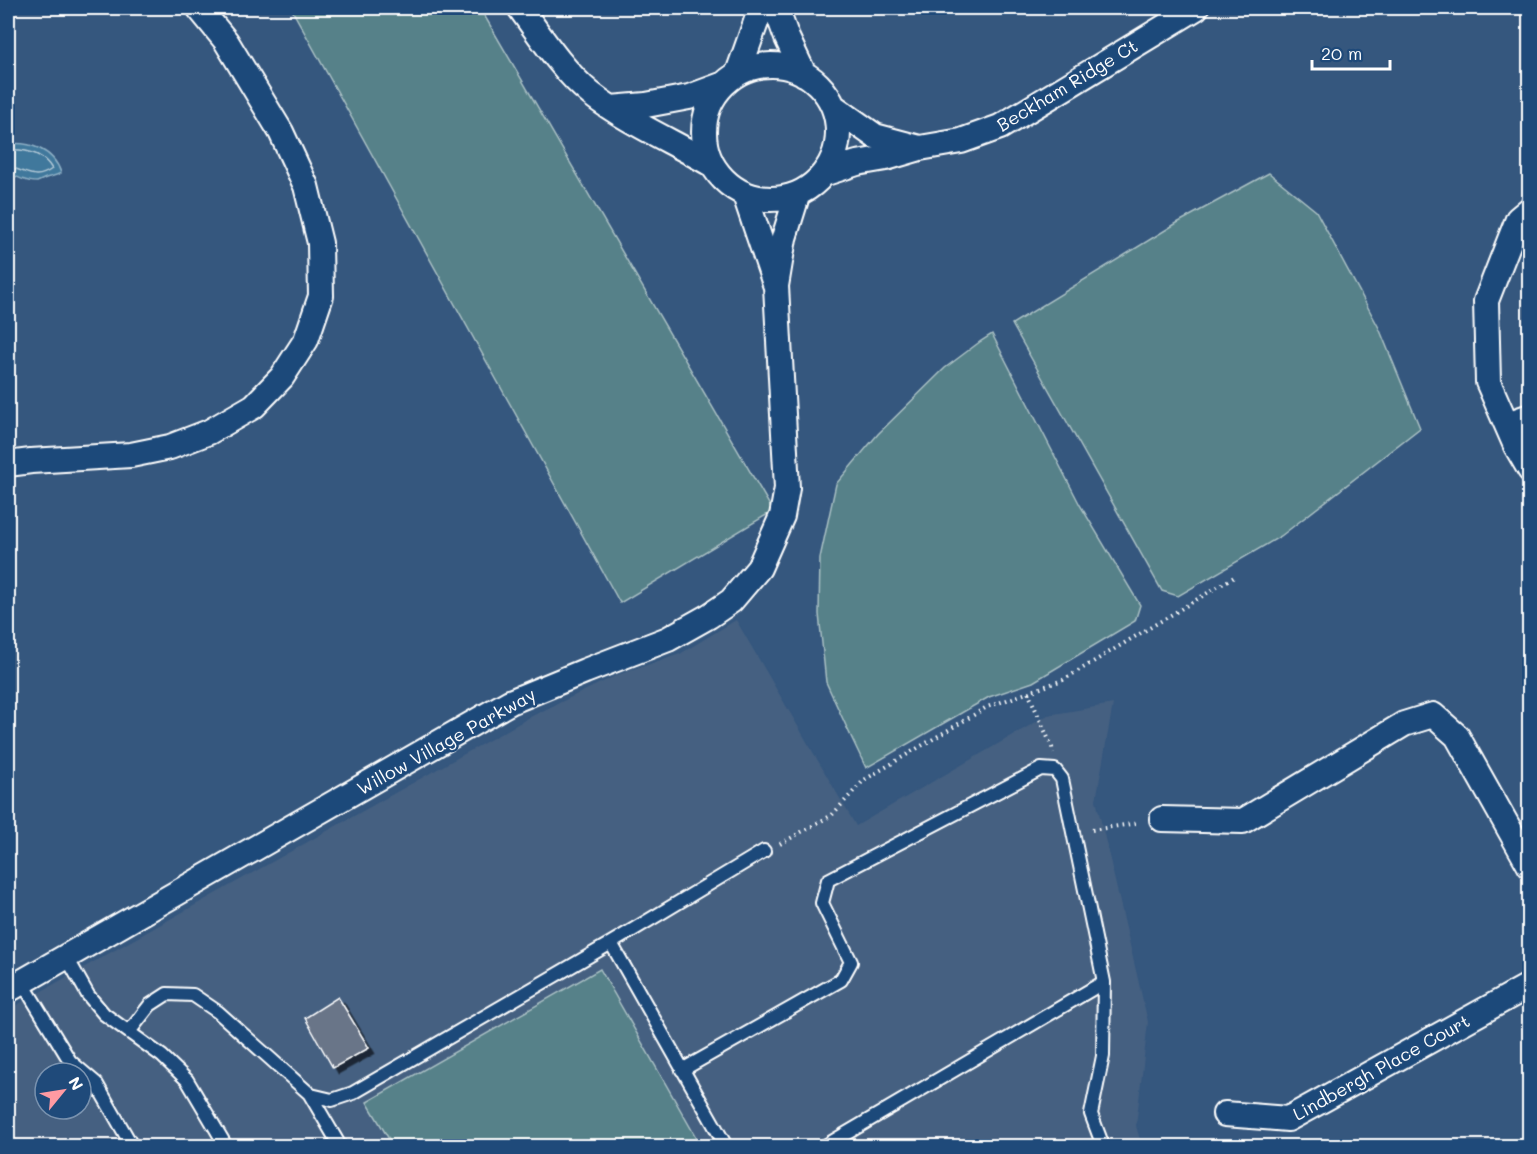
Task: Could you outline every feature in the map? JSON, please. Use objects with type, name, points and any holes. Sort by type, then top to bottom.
[{"type":"street","points":[[8,464],[130,455],[170,447],[209,432],[254,406],[282,377],[306,340],[321,296],[320,243],[306,186],[281,132],[226,41],[199,8]]},
{"type":"street","points":[[520,8],[557,59],[590,93],[612,108],[711,164]]},
{"type":"street","points":[[612,108],[646,105],[689,97],[731,78],[757,66],[772,63],[789,66],[822,88],[834,107],[839,130],[836,152],[826,173],[810,188],[783,201],[745,195],[725,182],[711,164],[705,144],[705,122],[711,102],[731,78],[761,8]]},
{"type":"street","points":[[776,8],[804,74]]},
{"type":"street","name":"Beckham Ridge Ct","points":[[834,107],[875,136],[920,148],[962,141],[1000,127],[1196,8]]},
{"type":"street","points":[[826,173],[920,148]]},
{"type":"street","name":"Willow Village Parkway","points":[[745,195],[776,286]]},
{"type":"street","name":"Willow Village Parkway","points":[[15,986],[510,702],[668,639],[709,616],[730,601],[759,568],[782,516],[787,488],[776,286],[784,238],[797,196]]},
{"type":"street","points":[[1530,209],[1518,219],[1486,301],[1488,382],[1516,446],[1530,470]]},
{"type":"street","points":[[1507,424],[1530,416]]},
{"type":"street","points":[[1162,819],[1243,821],[1404,724],[1433,715],[1457,736],[1530,866]]},
{"type":"street","name":"Lindbergh Place Court","points":[[1225,1114],[1288,1119],[1530,985]]},
{"type":"lane","points":[[682,1070],[842,980],[850,962],[822,903],[828,880],[1041,769],[1054,770],[1062,779],[1104,982],[1103,1056],[1091,1114],[1103,1146]]},
{"type":"lane","points":[[129,1032],[150,1005],[167,994],[193,995],[218,1012],[311,1095],[332,1100],[353,1093],[765,851]]},
{"type":"lane","points":[[611,943],[726,1146]]},
{"type":"lane","points":[[66,956],[87,995],[104,1014],[162,1056],[187,1080],[226,1146]]},
{"type":"lane","points":[[825,1146],[1104,982]]},
{"type":"lane","points":[[15,986],[70,1061],[96,1083],[132,1146]]},
{"type":"lane","points":[[309,1093],[340,1146]]},
{"type":"path","points":[[765,851],[832,815],[864,780],[987,707],[1063,680],[1234,577]]},
{"type":"path","points":[[1028,692],[1052,747],[1054,770]]},
{"type":"path","points":[[1073,832],[1162,819]]},
{"type":"shaded area","points":[[736,620],[856,826],[1048,715],[1113,704],[1096,800],[1148,1022],[1136,1126],[1142,1146],[8,1146],[8,1010],[532,716],[617,675],[680,654]]},
{"type":"green space","points":[[291,8],[480,8],[773,511],[620,603]]},
{"type":"green space","points":[[1269,173],[1316,211],[1379,328],[1420,428],[1281,536],[1178,596],[1162,591],[1012,324],[1177,223]]},
{"type":"green space","points":[[992,334],[1080,505],[1140,605],[1135,621],[1033,682],[989,697],[866,768],[826,682],[819,614],[820,558],[836,484],[878,434],[945,368]]},
{"type":"green space","points":[[600,969],[701,1146],[393,1146],[367,1102]]},
{"type":"water","points":[[8,144],[24,144],[40,149],[53,158],[61,173],[37,182],[14,176],[8,172]]},
{"type":"building","points":[[338,997],[369,1048],[333,1068],[305,1018]]}]
